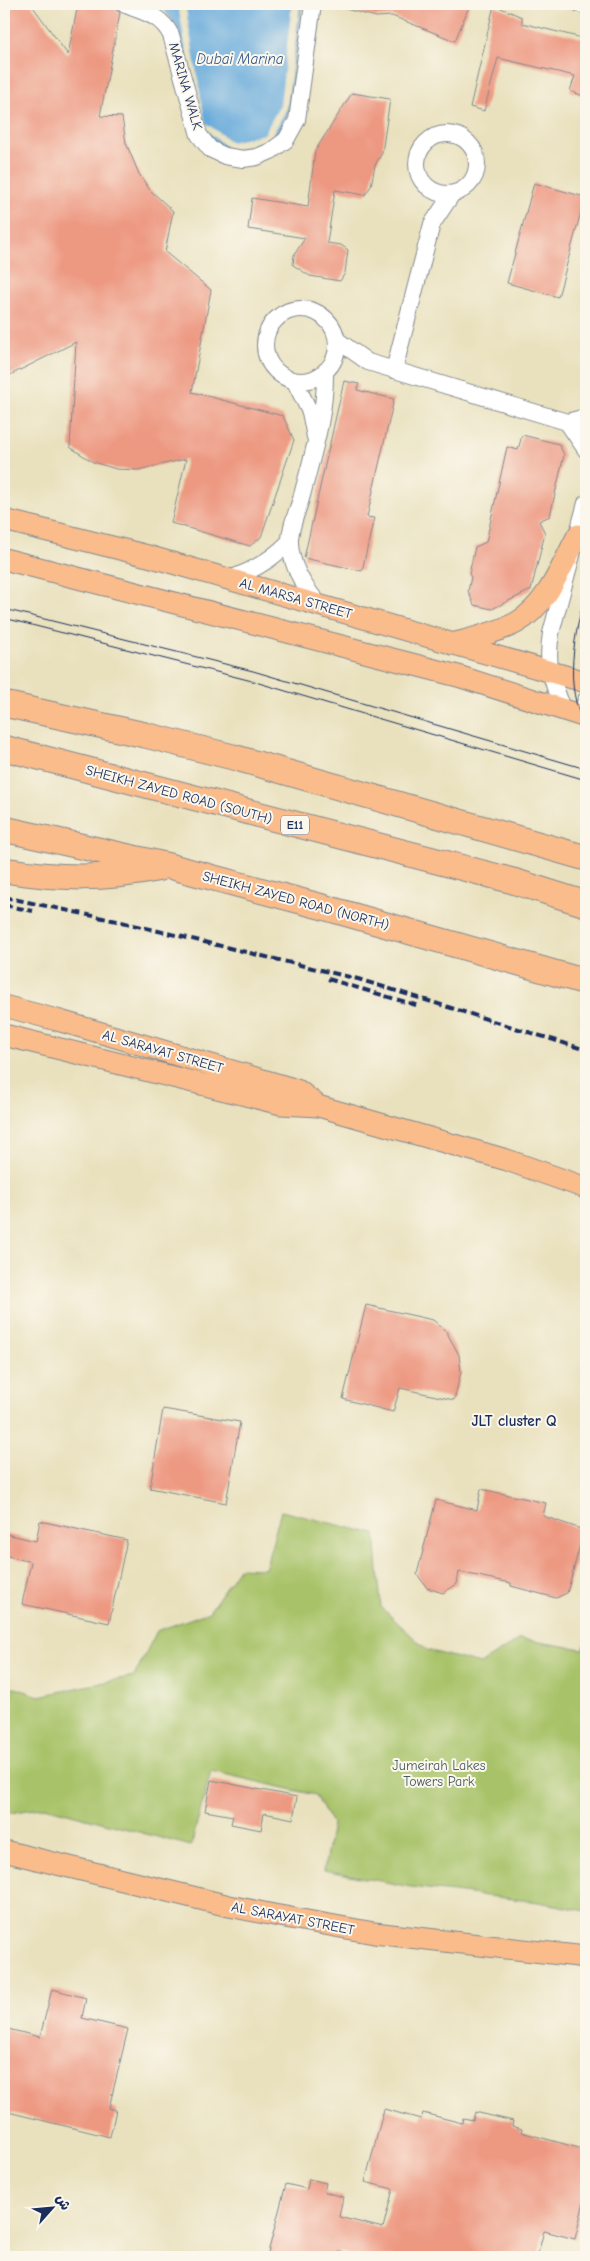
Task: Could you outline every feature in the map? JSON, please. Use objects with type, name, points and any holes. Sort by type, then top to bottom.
[{"type":"highway","points":[[4,704],[145,735],[233,757],[586,858]]},
{"type":"highway","name":"SHEIKH ZAYED ROAD (SOUTH)","points":[[4,748],[513,882],[586,904]]},
{"type":"highway","name":"SHEIKH ZAYED ROAD (NORTH)","points":[[4,829],[169,866],[332,909],[586,982]]},
{"type":"highway","points":[[4,870],[74,878],[106,877],[169,866]]},
{"type":"main road","name":"AL MARSA STREET","points":[[4,520],[148,556],[586,682]]},
{"type":"main road","points":[[452,644],[494,632],[516,623],[530,613],[551,586],[578,536]]},
{"type":"main road","points":[[4,559],[458,676],[579,711]]},
{"type":"main road","points":[[458,676],[521,685],[542,670]]},
{"type":"main road","points":[[579,711],[569,702],[570,696],[579,688],[586,688]]},
{"type":"main road","name":"AL SARAYAT STREET","points":[[4,1006],[287,1087],[298,1091],[318,1106]]},
{"type":"main road","name":"AL SARAYAT STREET","points":[[4,1035],[281,1104],[318,1106],[507,1160],[586,1188]]},
{"type":"main road","name":"AL SARAYAT STREET","points":[[4,1851],[229,1906],[274,1915],[374,1933],[586,1957]]},
{"type":"street","name":"MARINA WALK","points":[[124,4],[154,16],[165,24],[171,35],[199,135],[210,149],[225,156],[242,159],[257,157],[271,151],[286,140],[297,120],[313,4]]},
{"type":"street","points":[[580,4],[586,6]]},
{"type":"street","points":[[394,370],[432,224],[452,194],[469,184],[475,176],[476,156],[472,147],[456,135],[436,136],[421,149],[418,158],[417,168],[426,186],[432,224]]},
{"type":"street","points":[[426,186],[443,194],[452,194]]},
{"type":"street","points":[[319,604],[301,580],[294,565],[290,541],[324,405],[328,368],[337,349],[337,340],[333,329],[326,319],[310,310],[292,310],[281,315],[272,323],[267,334],[265,346],[267,357],[273,368],[283,376],[294,380],[305,381],[316,378],[328,368],[368,362]]},
{"type":"street","points":[[337,340],[368,362],[394,370],[567,422],[586,416]]},
{"type":"street","points":[[294,380],[310,412],[315,442]]},
{"type":"street","points":[[567,422],[586,450]]},
{"type":"street","points":[[579,711],[542,670],[548,654],[551,633],[586,503]]},
{"type":"street","points":[[229,579],[256,568],[280,552],[290,541]]},
{"type":"green space","name":"Jumeirah Lakes Towers Park","points":[[281,1511],[375,1534],[381,1607],[427,1650],[480,1664],[520,1639],[582,1649],[586,1642],[586,1911],[539,1902],[411,1887],[324,1870],[332,1823],[315,1795],[211,1771],[191,1846],[45,1807],[4,1814],[4,1684],[39,1696],[134,1676],[157,1631],[209,1612],[239,1568],[265,1569]]},
{"type":"water","name":"Dubai Marina","points":[[151,4],[302,4],[288,113],[277,136],[261,148],[241,154],[209,144],[177,27],[164,9]]},
{"type":"pier","points":[[160,4],[185,4],[205,122],[231,142],[264,134],[280,105],[292,4],[300,4],[287,108],[270,140],[231,151],[199,124],[179,10]]},
{"type":"building","points":[[4,4],[31,4],[68,55],[78,4],[114,4],[116,10],[120,13],[100,116],[122,117],[126,143],[139,174],[150,190],[173,211],[165,252],[211,290],[192,392],[283,416],[294,440],[261,537],[250,546],[171,523],[186,459],[138,470],[116,469],[93,462],[70,447],[76,342],[4,378]]},
{"type":"building","points":[[342,4],[470,4],[455,41],[392,16],[376,17],[342,8]]},
{"type":"building","points":[[494,5],[522,17],[522,23],[586,39],[586,97],[570,91],[575,76],[498,58],[484,111],[470,107]]},
{"type":"building","points":[[352,93],[390,99],[382,153],[375,165],[371,186],[365,195],[335,190],[327,243],[341,245],[348,250],[345,273],[340,281],[310,276],[293,265],[294,255],[305,238],[248,229],[252,198],[308,207],[315,151]]},
{"type":"building","points":[[534,183],[585,197],[558,297],[507,283]]},
{"type":"building","points":[[344,381],[359,384],[357,390],[394,399],[367,517],[374,518],[362,571],[304,558]]},
{"type":"building","points":[[522,435],[559,444],[564,455],[550,516],[539,521],[545,533],[531,590],[492,609],[474,605],[468,591],[471,577],[469,574],[475,547],[486,542],[507,447],[518,450]]},
{"type":"building","points":[[366,1305],[433,1320],[446,1331],[459,1355],[461,1372],[454,1400],[400,1388],[393,1412],[343,1399]]},
{"type":"building","points":[[163,1409],[240,1422],[226,1503],[150,1488]]},
{"type":"building","points":[[481,1489],[546,1503],[543,1516],[584,1530],[567,1593],[556,1598],[511,1586],[511,1583],[459,1572],[457,1584],[443,1593],[427,1588],[417,1574],[436,1500],[477,1510]]},
{"type":"building","points":[[40,1521],[127,1540],[109,1623],[22,1604],[31,1562],[4,1555],[6,1534],[36,1541]]},
{"type":"building","points":[[211,1780],[297,1797],[293,1819],[264,1813],[261,1830],[231,1824],[233,1816],[205,1811]]},
{"type":"building","points":[[52,1989],[86,1998],[82,2018],[128,2029],[109,2108],[116,2110],[110,2137],[4,2111],[4,2028],[40,2037]]},
{"type":"building","points":[[384,2109],[421,2119],[423,2113],[462,2123],[463,2118],[473,2120],[475,2112],[513,2121],[512,2126],[522,2129],[521,2132],[586,2150],[586,2193],[575,2239],[544,2231],[537,2257],[360,2257],[339,2252],[338,2257],[267,2257],[286,2184],[307,2189],[309,2179],[326,2183],[324,2192],[343,2197],[339,2217],[383,2228],[393,2189],[365,2182]]},
{"type":"tram line","points":[[586,590],[578,624],[573,660],[574,694],[586,727]]},
{"type":"tram line","points":[[4,609],[253,671],[586,769]]},
{"type":"tram line","points":[[4,618],[252,681],[586,780]]},
{"type":"railway","points":[[4,897],[117,921],[358,979],[586,1050]]},
{"type":"railway","points":[[4,905],[33,911]]},
{"type":"railway","points":[[328,979],[419,1006]]},
{"type":"district","name":"JLT cluster Q","points":[[514,1421]]}]
